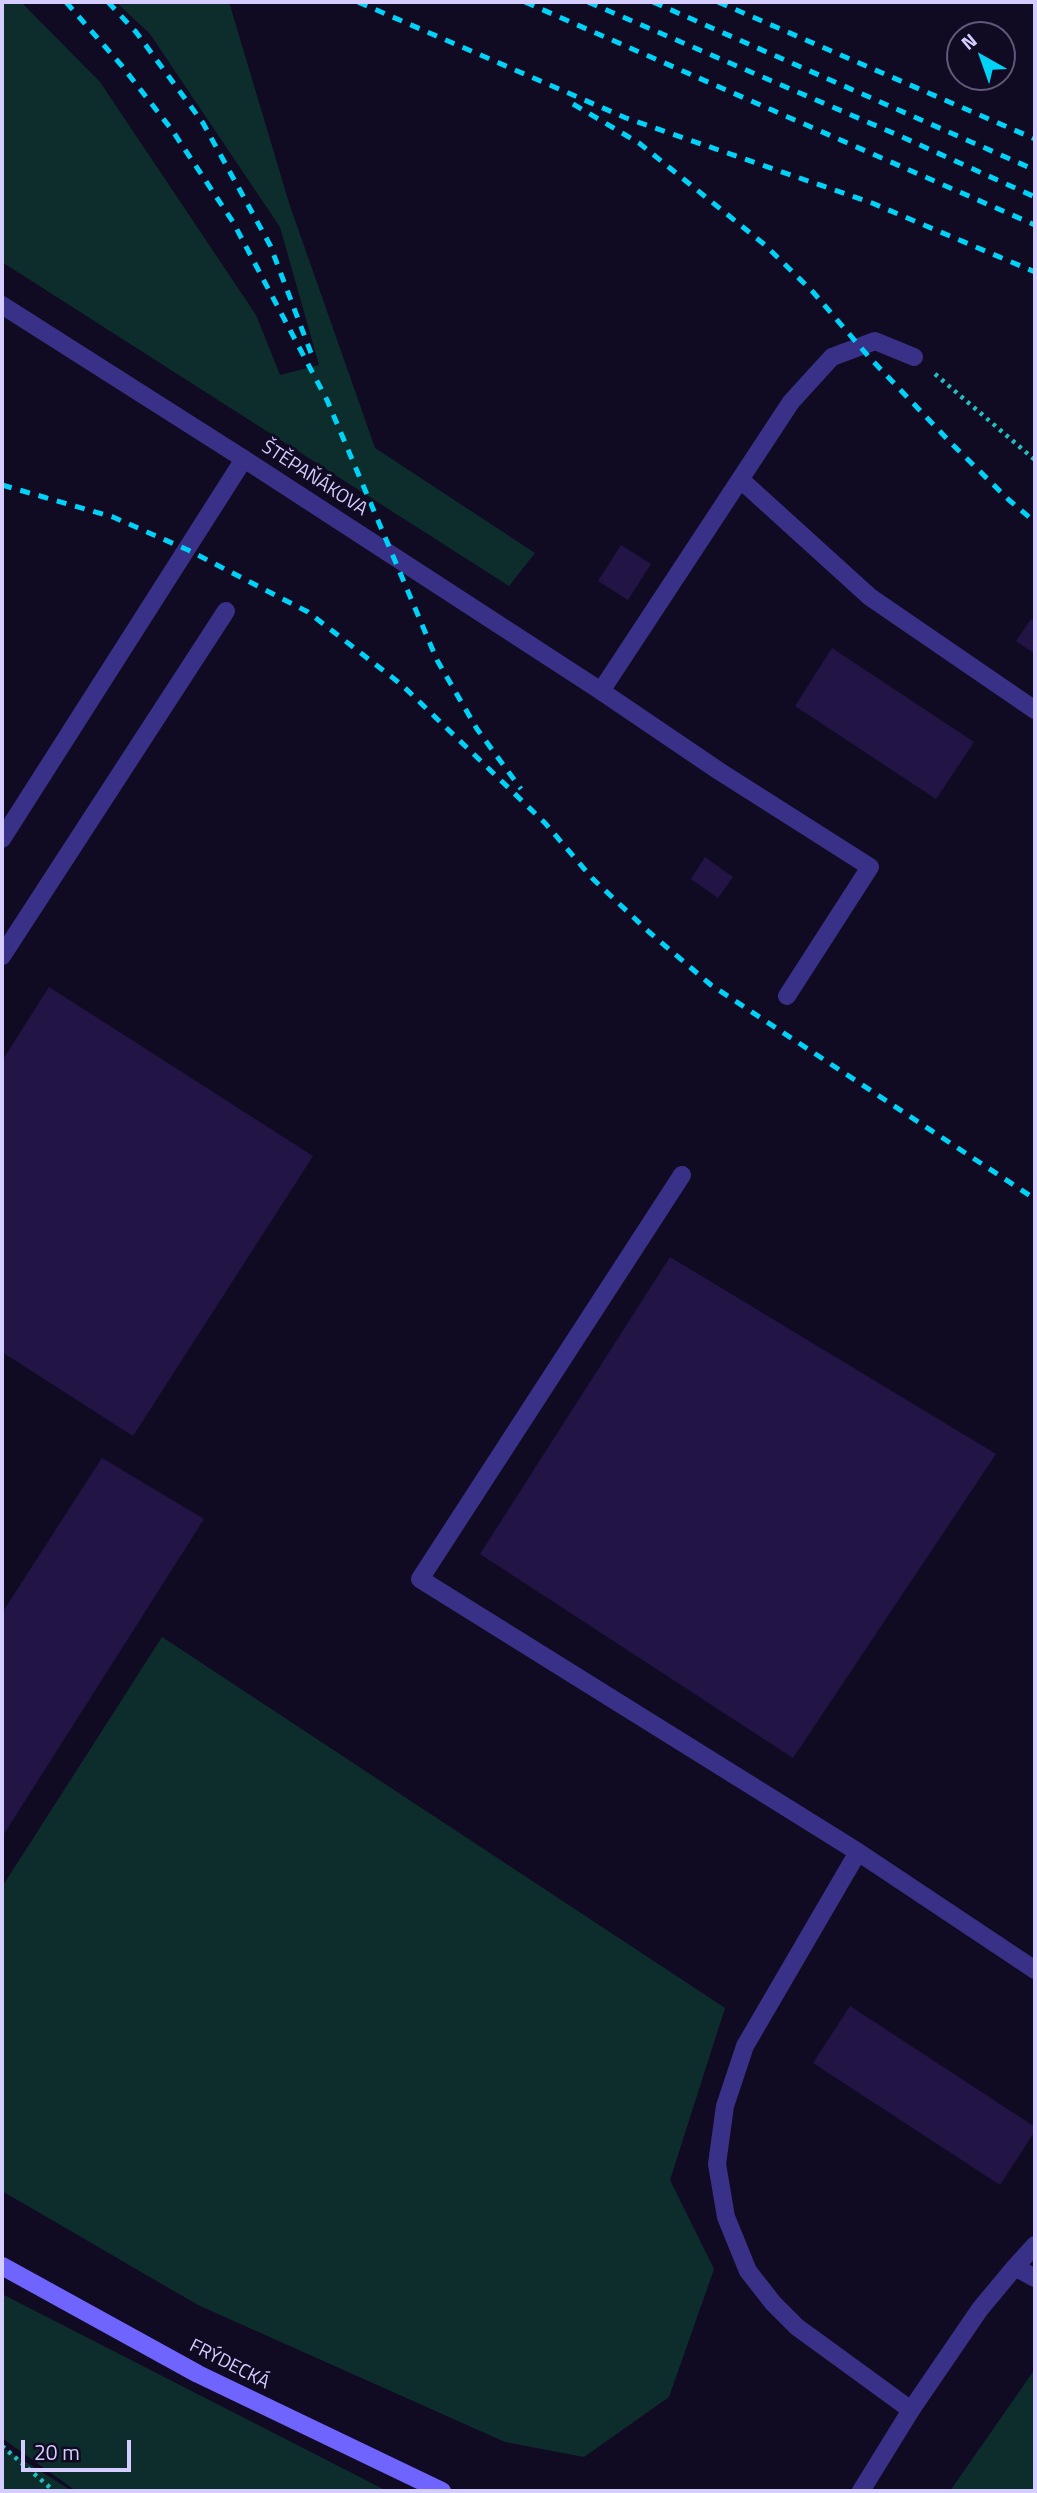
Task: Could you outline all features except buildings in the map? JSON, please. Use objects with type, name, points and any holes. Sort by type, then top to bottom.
[{"type":"main road","name":"FRÝDECKÁ","points":[[2,2266],[198,2374],[442,2491]]},
{"type":"street","name":"ŠTĚPAŇÁKOVA","points":[[2,305],[244,458],[719,771],[870,867],[787,996]]},
{"type":"street","points":[[601,691],[791,402],[832,357],[875,341],[914,357]]},
{"type":"street","points":[[2,839],[244,458]]},
{"type":"street","points":[[741,480],[870,597],[1035,710]]},
{"type":"street","points":[[2,956],[226,611]]},
{"type":"street","points":[[682,1175],[420,1579],[858,1852],[1035,1969]]},
{"type":"street","points":[[858,1852],[745,2046],[725,2106],[717,2164],[726,2217],[748,2271],[756,2282],[797,2327],[911,2410]]},
{"type":"street","points":[[861,2491],[911,2410],[979,2309],[1035,2245]]},
{"type":"street","points":[[1015,2267],[1035,2278]]},
{"type":"path","points":[[914,357],[1035,460]]},
{"type":"path","points":[[2,2446],[54,2491]]},
{"type":"green space","points":[[2,2],[21,2],[100,82],[256,315],[280,375],[319,365],[280,227],[150,34],[116,2],[229,2],[289,203],[375,448],[535,553],[509,586],[2,262]]},
{"type":"green space","points":[[162,1637],[725,2008],[670,2180],[714,2269],[669,2397],[584,2457],[505,2442],[198,2305],[2,2191],[2,1887]]},
{"type":"green space","points":[[2,2294],[387,2491],[76,2491],[2,2438]]},
{"type":"green space","points":[[1035,2369],[1035,2491],[950,2491]]},
{"type":"green space","points":[[2,2447],[72,2491],[2,2491]]},
{"type":"railway","points":[[66,2],[122,66],[172,130],[233,222],[327,400],[437,660],[477,729],[521,789]]},
{"type":"railway","points":[[108,2],[136,32],[203,123],[270,245],[311,353]]},
{"type":"railway","points":[[358,2],[626,118],[872,203],[1035,272]]},
{"type":"railway","points":[[525,2],[1035,225]]},
{"type":"railway","points":[[588,2],[1035,197]]},
{"type":"railway","points":[[653,2],[1035,170]]},
{"type":"railway","points":[[718,2],[1035,139]]},
{"type":"railway","points":[[573,104],[639,143],[765,245],[813,292],[869,357],[952,444],[1035,522]]},
{"type":"railway","points":[[2,485],[113,517],[188,550],[308,612],[402,685],[545,823],[592,878],[711,985],[1035,1199]]}]
